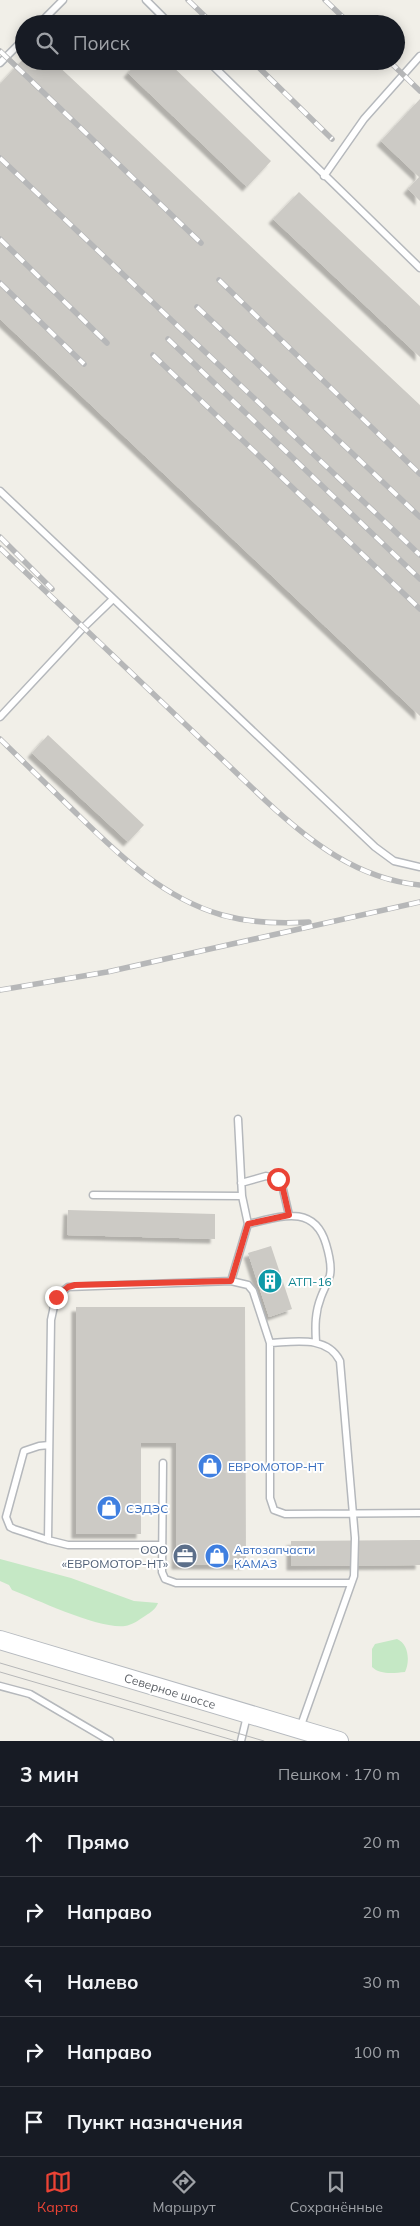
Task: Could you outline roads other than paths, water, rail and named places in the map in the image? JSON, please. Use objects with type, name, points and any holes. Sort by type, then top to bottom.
[{"type":"main road","name":"Северное шоссе","points":[[0,1640],[340,1741]]},
{"type":"lane","points":[[48,15],[63,0]]},
{"type":"lane","points":[[146,0],[161,15]]},
{"type":"lane","points":[[0,64],[15,48]]},
{"type":"lane","points":[[324,176],[358,126],[420,56]]},
{"type":"lane","points":[[217,70],[420,268]]},
{"type":"lane","points":[[0,491],[375,848],[394,861],[420,867]]},
{"type":"lane","points":[[0,717],[83,628],[113,599]]},
{"type":"lane","points":[[231,1281],[248,1224],[242,1196],[238,1119]]},
{"type":"lane","points":[[241,1183],[266,1176],[273,1176],[278,1179],[282,1185],[289,1215]]},
{"type":"lane","points":[[94,1195],[242,1196]]},
{"type":"lane","points":[[248,1224],[289,1215],[302,1216],[319,1229],[328,1253],[330,1274],[316,1315],[316,1342]]},
{"type":"lane","points":[[48,1540],[51,1320],[56,1297],[62,1291],[75,1285],[231,1281],[248,1285],[253,1291],[270,1344],[271,1506],[274,1510],[285,1514],[420,1513]]},
{"type":"lane","points":[[270,1344],[316,1342],[333,1350],[340,1361],[354,1514],[356,1566],[300,1729]]},
{"type":"lane","points":[[49,1445],[24,1451],[6,1517],[10,1527],[14,1530],[68,1545],[162,1545]]},
{"type":"lane","points":[[163,1463],[162,1545],[164,1579],[176,1583],[351,1583]]},
{"type":"lane","points":[[0,1686],[30,1694],[110,1741]]},
{"type":"lane","points":[[241,1741],[248,1714]]},
{"type":"tram line","points":[[0,1663],[264,1741]]},
{"type":"tram line","points":[[0,1672],[236,1741]]},
{"type":"railway","points":[[188,0],[204,15]]},
{"type":"railway","points":[[325,0],[341,15]]},
{"type":"railway","points":[[0,51],[15,65]]},
{"type":"railway","points":[[20,70],[201,243]]},
{"type":"railway","points":[[261,70],[332,139]]},
{"type":"railway","points":[[398,70],[420,91]]},
{"type":"railway","points":[[0,158],[420,555]]},
{"type":"railway","points":[[0,239],[107,343]]},
{"type":"railway","points":[[219,280],[420,474]]},
{"type":"railway","points":[[0,283],[84,364]]},
{"type":"railway","points":[[197,307],[420,517]]},
{"type":"railway","points":[[168,339],[420,579]]},
{"type":"railway","points":[[153,355],[420,609]]},
{"type":"railway","points":[[0,537],[52,589]]},
{"type":"railway","points":[[0,548],[266,801],[300,831],[336,856],[356,867],[397,881],[420,885]]},
{"type":"railway","points":[[0,739],[126,859],[143,874],[180,898],[222,915],[244,920],[276,923],[309,922]]},
{"type":"railway","points":[[0,990],[107,972],[420,902]]},
{"type":"place","name":"АТП-16","points":[[270,1281]]},
{"type":"place","name":"ЕВРОМОТОР-НТ","points":[[210,1466]]},
{"type":"place","name":"СЭДЭС","points":[[109,1508]]},
{"type":"place","name":"ООО «ЕВРОМОТОР-НТ»","points":[[185,1556]]},
{"type":"place","name":"Автозапчасти КАМАЗ","points":[[217,1556]]}]
